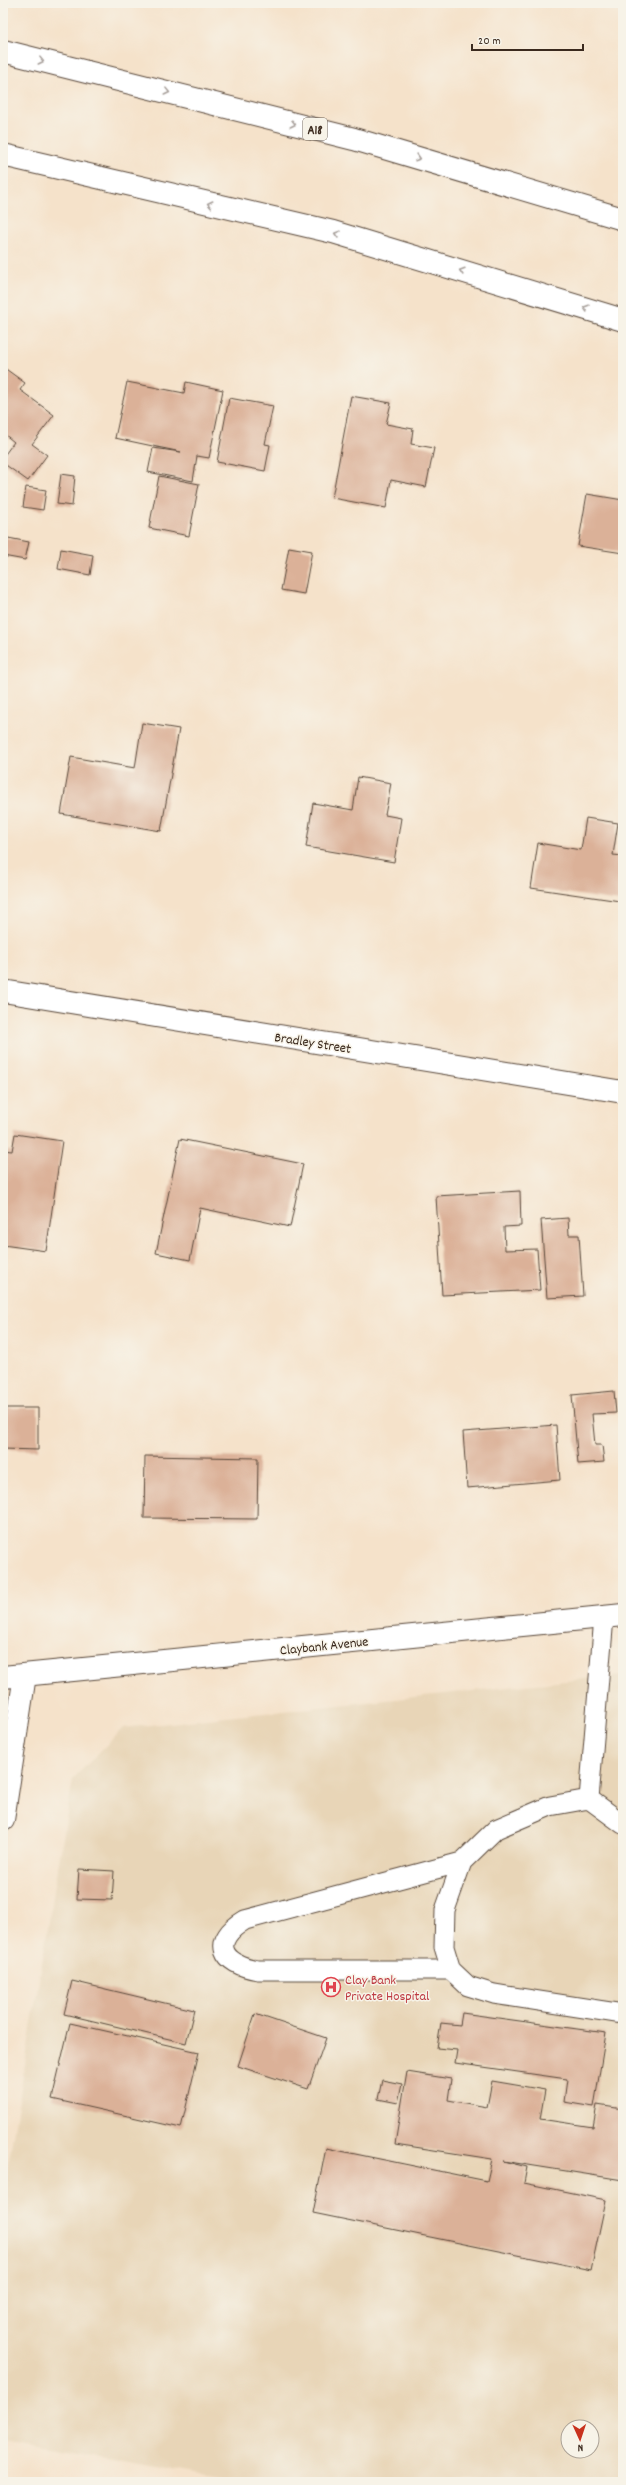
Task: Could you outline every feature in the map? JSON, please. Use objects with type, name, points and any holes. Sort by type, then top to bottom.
[{"type":"main road","name":"A18","points":[[3,51],[354,139],[623,219]]},
{"type":"main road","points":[[3,155],[333,232],[623,320]]},
{"type":"main road","name":"Bradley Street","points":[[3,991],[623,1092]]},
{"type":"main road","name":"Claybank Avenue","points":[[3,1677],[614,1616]]},
{"type":"main road","points":[[3,1820],[25,1675]]},
{"type":"lane","points":[[589,1799],[614,1616]]},
{"type":"lane","points":[[623,1824],[589,1799],[550,1806],[496,1829],[462,1862],[445,1910],[444,1947],[451,1970],[468,1986],[494,1994],[623,2014]]},
{"type":"lane","points":[[451,1970],[258,1970],[243,1968],[229,1959],[223,1948],[225,1937],[232,1928],[245,1920],[462,1862]]},
{"type":"shaded area","name":"Clay Bank Private Hospital","points":[[623,1675],[623,2482],[243,2482],[3,2440],[3,2195],[73,1779],[123,1728]]},
{"type":"building","points":[[3,367],[25,383],[20,390],[54,415],[32,444],[47,455],[28,481],[3,463],[3,457],[14,442],[3,433]]},
{"type":"building","points":[[127,382],[184,393],[186,382],[223,390],[209,458],[197,456],[193,481],[148,472],[153,448],[181,452],[115,438]]},
{"type":"building","points":[[351,396],[391,403],[386,424],[413,429],[411,444],[434,448],[426,487],[391,480],[386,508],[332,498]]},
{"type":"building","points":[[229,398],[273,406],[265,444],[270,445],[265,471],[217,462]]},
{"type":"building","points":[[61,474],[75,476],[72,506],[57,504]]},
{"type":"building","points":[[159,476],[199,484],[189,536],[149,528]]},
{"type":"building","points":[[26,487],[46,490],[43,510],[23,507]]},
{"type":"building","points":[[587,494],[623,500],[623,553],[578,546]]},
{"type":"building","points":[[3,537],[29,542],[25,560],[3,556]]},
{"type":"building","points":[[289,547],[312,551],[304,594],[281,590]]},
{"type":"building","points":[[61,549],[93,555],[90,575],[58,569]]},
{"type":"building","points":[[142,723],[179,729],[161,831],[61,814],[71,757],[135,768]]},
{"type":"building","points":[[358,777],[391,783],[385,815],[401,818],[394,862],[306,847],[313,803],[353,810]]},
{"type":"building","points":[[586,818],[618,823],[613,855],[623,856],[620,901],[531,888],[538,843],[581,850]]},
{"type":"building","points":[[15,1134],[62,1141],[46,1251],[3,1245],[3,1150],[12,1151]]},
{"type":"building","points":[[180,1139],[303,1164],[290,1227],[200,1208],[190,1260],[156,1253]]},
{"type":"building","points":[[520,1191],[521,1226],[504,1227],[505,1250],[537,1249],[540,1290],[442,1295],[436,1196]]},
{"type":"building","points":[[568,1218],[569,1235],[579,1235],[583,1296],[547,1298],[541,1220]]},
{"type":"building","points":[[614,1391],[616,1413],[592,1414],[595,1445],[602,1445],[604,1462],[578,1464],[572,1395]]},
{"type":"building","points":[[3,1408],[38,1408],[38,1450],[3,1449]]},
{"type":"building","points":[[556,1425],[560,1480],[467,1488],[463,1432]]},
{"type":"building","points":[[145,1456],[258,1458],[257,1519],[144,1518]]},
{"type":"building","points":[[79,1869],[114,1871],[112,1900],[77,1899]]},
{"type":"building","points":[[72,1981],[194,2010],[186,2043],[64,2014]]},
{"type":"building","points":[[462,2013],[606,2033],[594,2107],[564,2102],[567,2079],[455,2063],[457,2050],[437,2048],[441,2023],[460,2025]]},
{"type":"building","points":[[255,2014],[326,2038],[308,2089],[238,2066]]},
{"type":"building","points":[[70,2023],[199,2052],[181,2128],[52,2099]]},
{"type":"building","points":[[407,2072],[451,2079],[448,2100],[487,2107],[492,2081],[545,2090],[540,2119],[593,2127],[597,2105],[623,2109],[623,2180],[503,2161],[527,2167],[524,2183],[606,2200],[591,2270],[313,2213],[326,2148],[487,2181],[492,2159],[395,2144]]},
{"type":"building","points":[[382,2080],[402,2084],[398,2103],[378,2099]]},
{"type":"place","name":"Clay Bank Private Hospital","points":[[331,1987]]}]
